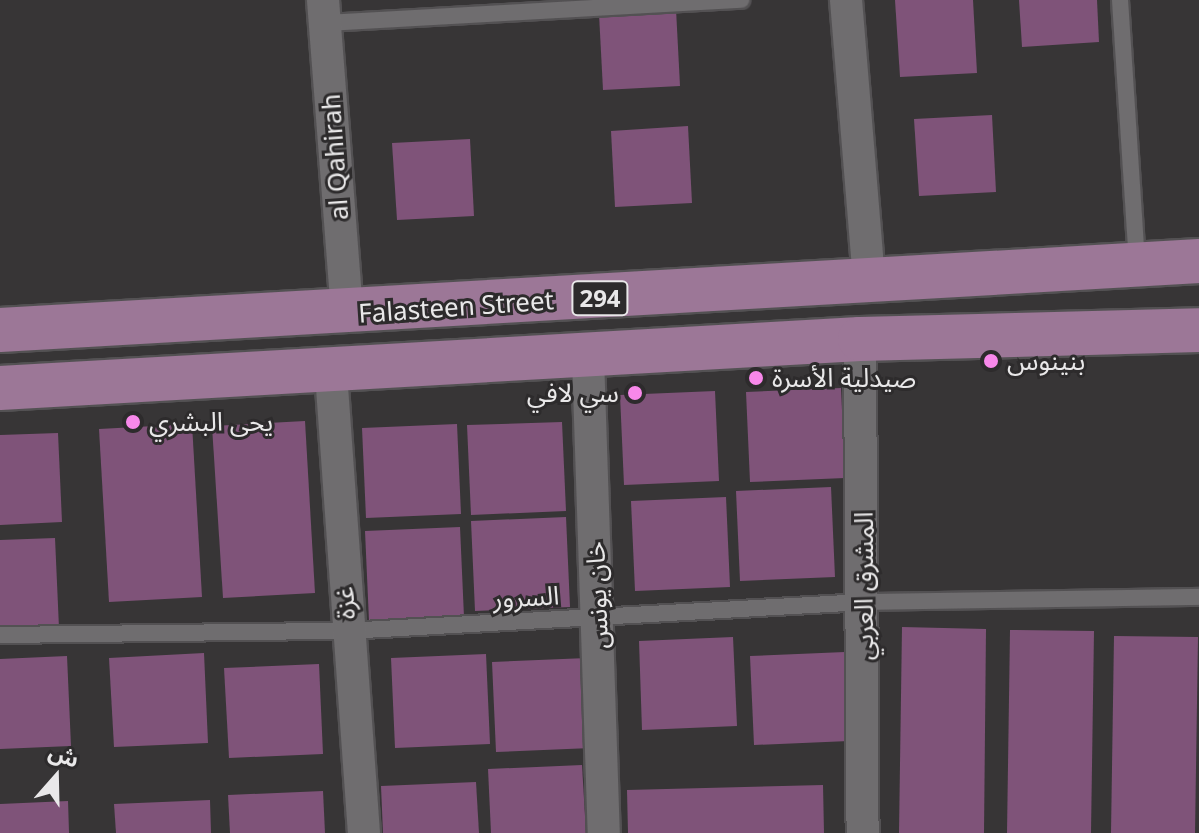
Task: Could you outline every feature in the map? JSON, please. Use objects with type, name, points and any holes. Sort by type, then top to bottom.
[{"type":"main road","name":"Falasteen Street","points":[[0,330],[347,313],[1199,261]]},
{"type":"main road","name":"294","points":[[0,388],[331,373],[860,339],[1199,330]]},
{"type":"street","points":[[846,0],[869,281]]},
{"type":"street","name":"al Qahirah","points":[[324,12],[347,313]]},
{"type":"street","name":"المشرق العربي","points":[[860,339],[865,602],[863,833]]},
{"type":"street","name":"خان يونس","points":[[588,358],[604,833]]},
{"type":"street","name":"غزة","points":[[331,373],[346,631],[364,833]]},
{"type":"lane","points":[[324,12],[741,0]]},
{"type":"lane","points":[[1120,0],[1137,264]]},
{"type":"lane","name":"السرور","points":[[0,635],[346,631],[865,602],[1199,597]]},
{"type":"building","points":[[895,0],[973,0],[977,73],[900,77]]},
{"type":"building","points":[[1019,0],[1097,0],[1099,42],[1022,47]]},
{"type":"building","points":[[676,9],[680,86],[603,90],[599,14]]},
{"type":"building","points":[[992,115],[996,192],[919,196],[914,119]]},
{"type":"building","points":[[688,126],[692,203],[615,207],[611,131]]},
{"type":"building","points":[[470,139],[474,216],[397,220],[392,143]]},
{"type":"building","points":[[841,388],[845,478],[750,482],[746,392]]},
{"type":"building","points":[[715,391],[719,481],[624,485],[620,395]]},
{"type":"building","points":[[305,421],[315,593],[223,598],[212,426]]},
{"type":"building","points":[[562,422],[566,511],[471,515],[467,425]]},
{"type":"building","points":[[192,424],[202,597],[109,602],[99,429]]},
{"type":"building","points":[[457,424],[461,514],[366,518],[362,428]]},
{"type":"building","points":[[58,433],[62,522],[0,525],[0,435]]},
{"type":"building","points":[[831,487],[835,577],[740,581],[736,491]]},
{"type":"building","points":[[726,497],[730,587],[635,591],[631,501]]},
{"type":"building","points":[[566,517],[570,607],[475,611],[471,521]]},
{"type":"building","points":[[460,527],[464,617],[369,621],[365,531]]},
{"type":"building","points":[[55,538],[59,628],[0,631],[0,540]]},
{"type":"building","points":[[902,627],[986,629],[984,833],[899,833]]},
{"type":"building","points":[[1010,630],[1094,631],[1091,833],[1007,833]]},
{"type":"building","points":[[1114,636],[1198,637],[1195,833],[1111,833]]},
{"type":"building","points":[[733,637],[737,726],[642,730],[639,641]]},
{"type":"building","points":[[845,652],[849,741],[754,745],[750,656]]},
{"type":"building","points":[[204,653],[208,743],[114,747],[109,658]]},
{"type":"building","points":[[486,654],[490,744],[395,748],[391,658]]},
{"type":"building","points":[[67,656],[71,746],[0,749],[0,659]]},
{"type":"building","points":[[587,658],[591,748],[496,752],[492,662]]},
{"type":"building","points":[[319,664],[323,754],[229,758],[224,668]]},
{"type":"building","points":[[582,765],[586,833],[491,833],[488,769]]},
{"type":"building","points":[[476,782],[479,833],[383,833],[381,786]]},
{"type":"building","points":[[823,785],[824,833],[628,833],[627,790]]},
{"type":"building","points":[[323,791],[325,833],[230,833],[228,795]]},
{"type":"building","points":[[210,800],[211,833],[116,833],[114,804]]},
{"type":"building","points":[[68,801],[69,833],[0,833],[0,804]]},
{"type":"place","name":"بنينوس","points":[[991,361]]},
{"type":"place","name":"صيدلية الأسرة","points":[[756,378]]},
{"type":"place","name":"سي لافي","points":[[635,393]]},
{"type":"place","name":"يحى البشري","points":[[133,422]]}]
